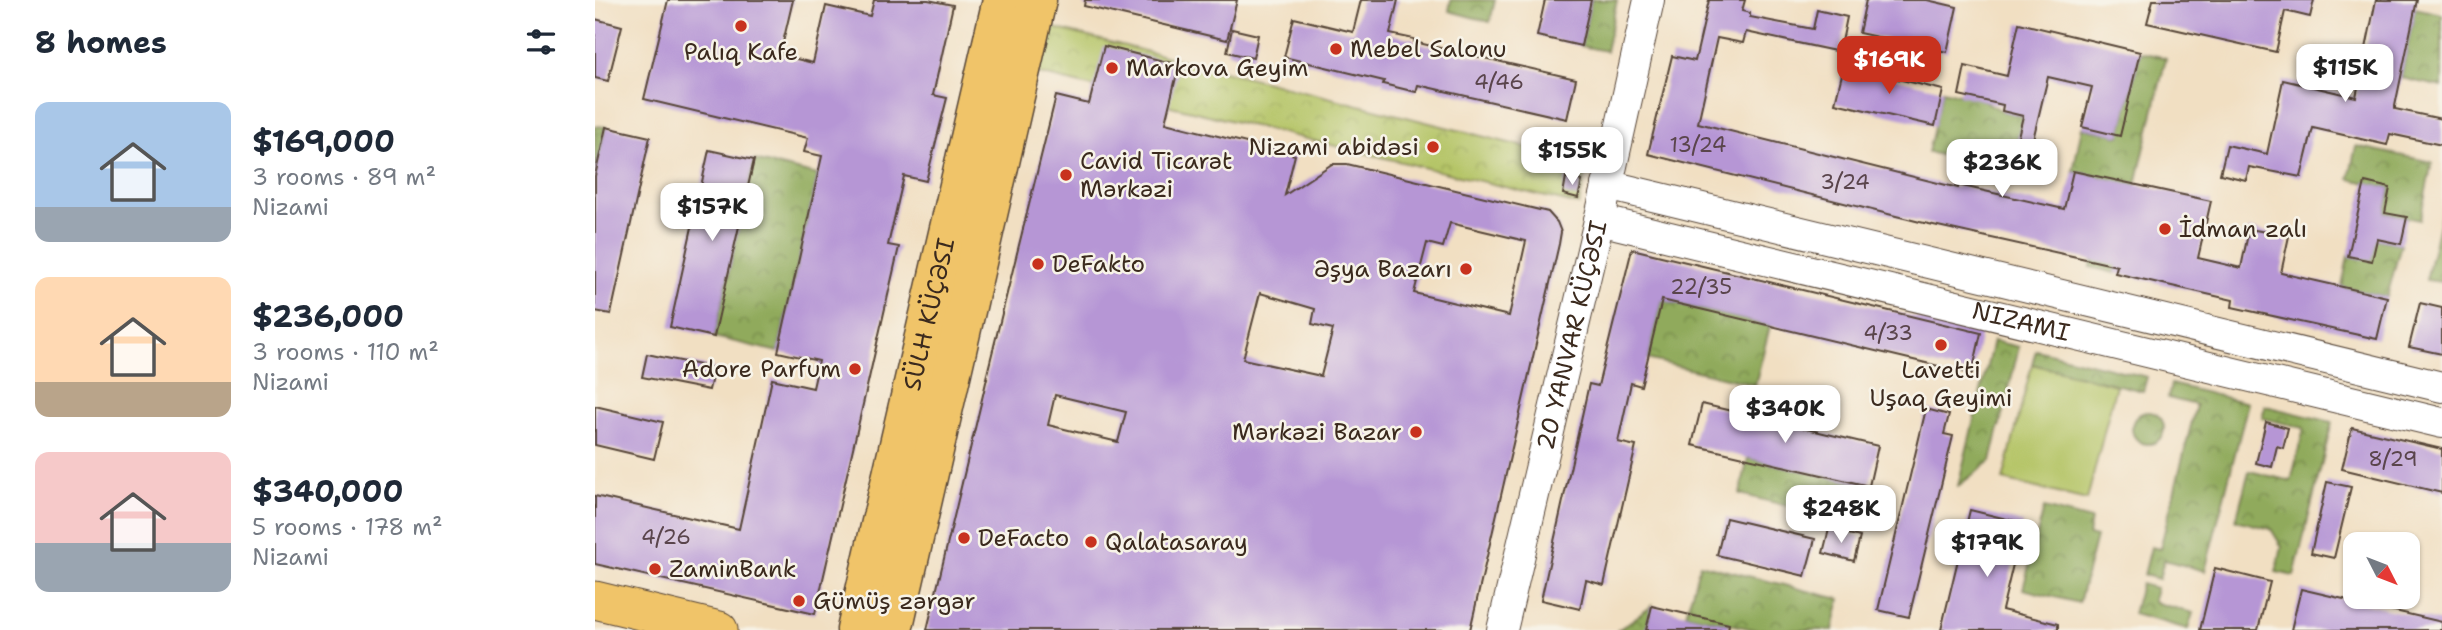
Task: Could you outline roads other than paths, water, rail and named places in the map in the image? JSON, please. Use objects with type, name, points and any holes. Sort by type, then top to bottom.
[{"type":"highway","name":"SÜLH KÜÇƏSI","points":[[856,630],[1002,0]]},
{"type":"highway","name":"SÜLH KÜÇƏSI","points":[[893,630],[1037,0]]},
{"type":"main road","points":[[595,600],[719,630]]},
{"type":"street","name":"20 YANVAR KÜÇƏSI","points":[[1502,630],[1649,0]]},
{"type":"street","name":"NIZAMI","points":[[1607,185],[2442,387]]},
{"type":"street","name":"NIZAMI","points":[[1599,219],[2442,423]]},
{"type":"place","name":"Palıq Kafe","points":[[741,26]]},
{"type":"place","name":"Mebel Salonu","points":[[1336,49]]},
{"type":"place","name":"Markova Geyim","points":[[1112,68]]},
{"type":"place","name":"Nizami abidәsi","points":[[1433,147]]},
{"type":"place","name":"Cavid Ticarət Mərkəzi","points":[[1066,175]]},
{"type":"place","name":"İdman zalı","points":[[2165,229]]},
{"type":"place","name":"DeFakto","points":[[1038,264]]},
{"type":"place","name":"Əşya Bazarı","points":[[1466,269]]},
{"type":"place","name":"Lavetti Uşaq Geyimi","points":[[1941,345]]},
{"type":"place","name":"Adore Parfum","points":[[855,369]]},
{"type":"place","name":"Mərkəzi Bazar","points":[[1416,432]]},
{"type":"place","name":"DeFacto","points":[[964,538]]},
{"type":"place","name":"Qalatasaray","points":[[1091,542]]},
{"type":"place","name":"ZaminBank","points":[[655,569]]},
{"type":"place","name":"Gümüş zərgər","points":[[799,601]]}]
